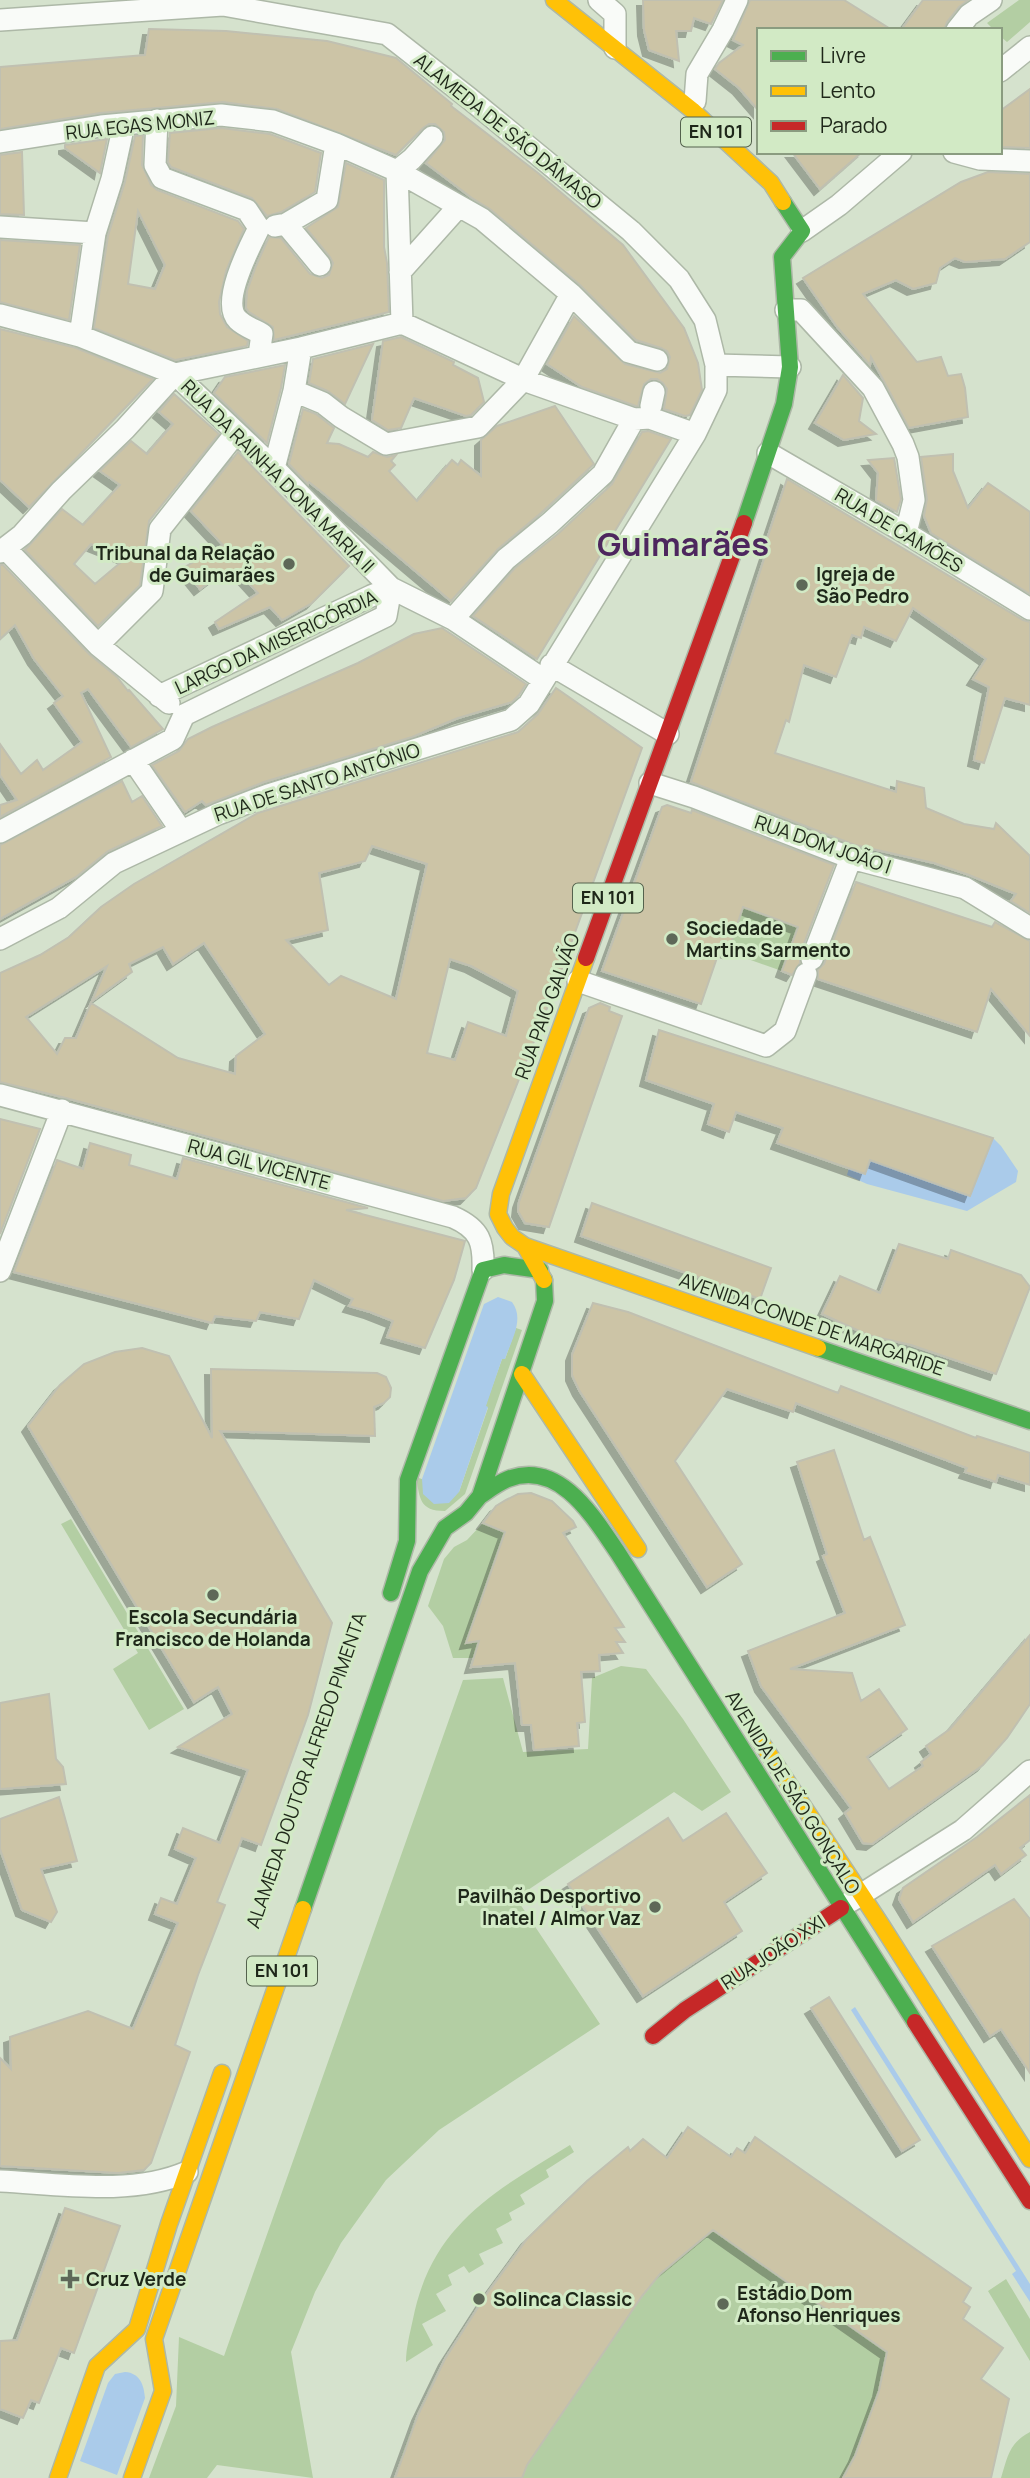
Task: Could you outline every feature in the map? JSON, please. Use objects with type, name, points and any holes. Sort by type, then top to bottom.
[{"type":"main road","name":"EN 101","points":[[554,0],[692,110],[771,183],[802,231],[782,257],[790,367],[784,404],[668,733]]},
{"type":"main road","name":"RUA PAIO GALVÃO","points":[[525,1246],[512,1237],[498,1214],[501,1194],[668,733]]},
{"type":"main road","name":"EN 101","points":[[132,2478],[163,2391],[155,2339],[420,1570],[445,1528],[466,1513],[480,1496],[522,1374],[545,1301],[546,1283],[525,1246]]},
{"type":"main road","name":"AVENIDA CONDE DE MARGARIDE","points":[[525,1246],[1030,1420]]},
{"type":"main road","points":[[483,1270],[498,1265],[540,1270]]},
{"type":"main road","name":"AVENIDA CONDE DE MARGARIDE","points":[[540,1270],[580,1266]]},
{"type":"main road","name":"ALAMEDA DOUTOR ALFREDO PIMENTA","points":[[385,1609],[407,1541],[408,1480],[483,1270]]},
{"type":"main road","points":[[522,1374],[649,1566]]},
{"type":"main road","name":"AVENIDA DE SÃO GONÇALO","points":[[480,1496],[513,1477],[530,1475],[554,1482],[572,1492],[586,1508],[618,1553],[841,1908],[1030,2201]]},
{"type":"main road","points":[[408,1506],[432,1527],[445,1528]]},
{"type":"main road","name":"AVENIDA DE SÃO GONÇALO","points":[[751,1728],[1030,2159]]},
{"type":"main road","name":"RUA JOÃO XXI","points":[[653,2036],[685,2010],[841,1908]]},
{"type":"main road","points":[[58,2478],[97,2366],[136,2329],[169,2224],[227,2060]]},
{"type":"main road","points":[[110,2354],[140,2360],[160,2374]]},
{"type":"street","points":[[598,0],[615,13],[615,48]]},
{"type":"street","points":[[695,101],[697,74],[737,0]]},
{"type":"street","points":[[959,28],[969,15],[991,0]]},
{"type":"street","name":"ALAMEDA DE SÃO DÂMASO","points":[[0,20],[222,3],[387,34],[631,232],[679,279],[705,320],[716,365]]},
{"type":"street","points":[[1002,69],[1030,47]]},
{"type":"street","name":"RUA EGAS MONIZ","points":[[0,142],[124,124],[221,115],[273,121],[336,145],[397,171],[482,219],[570,294],[629,352],[651,392]]},
{"type":"street","points":[[157,120],[155,165],[162,178],[247,209],[259,228]]},
{"type":"street","points":[[80,336],[95,233],[112,179],[124,124]]},
{"type":"street","points":[[402,323],[397,171],[432,137]]},
{"type":"street","points":[[259,228],[286,225],[327,200],[336,145]]},
{"type":"street","points":[[802,231],[839,205],[899,154]]},
{"type":"street","points":[[961,154],[980,159],[1030,161]]},
{"type":"street","points":[[400,272],[459,206]]},
{"type":"street","points":[[286,225],[320,265]]},
{"type":"street","points":[[0,227],[95,233]]},
{"type":"street","points":[[258,355],[262,334],[237,320],[231,308],[241,265],[259,228]]},
{"type":"street","points":[[294,391],[323,403],[386,444],[478,428],[523,380],[570,294]]},
{"type":"street","points":[[786,310],[801,310],[873,388],[908,457],[914,500],[906,533]]},
{"type":"street","name":"RUA DA RAINHA DONA MARIA II","points":[[0,315],[80,336],[175,374],[274,468],[391,588],[453,619],[544,671],[668,733]]},
{"type":"street","points":[[0,832],[173,739],[184,715],[98,645],[9,545],[125,429],[175,374],[301,348],[402,323],[523,380],[651,392],[695,434]]},
{"type":"street","points":[[274,468],[294,391],[301,348]]},
{"type":"street","points":[[716,365],[790,367]]},
{"type":"street","name":"RUA DE SANTO ANTÓNIO","points":[[0,939],[59,908],[114,863],[218,814],[268,794],[511,720],[529,704],[544,671],[695,434],[716,390],[716,365]]},
{"type":"street","points":[[453,619],[506,559],[603,474],[651,392]]},
{"type":"street","points":[[98,645],[152,592],[160,529],[236,433]]},
{"type":"street","name":"RUA DE CAMÕES","points":[[768,453],[1030,609]]},
{"type":"street","name":"LARGO DA MISERICÓRDIA","points":[[159,696],[391,588]]},
{"type":"street","name":"LARGO DA MISERICÓRDIA","points":[[184,715],[386,616],[391,588]]},
{"type":"street","points":[[133,760],[176,823]]},
{"type":"street","name":"RUA DOM JOÃO I","points":[[650,783],[694,797],[851,858],[965,888],[1030,928]]},
{"type":"street","points":[[578,981],[766,1046],[785,1031],[851,858]]},
{"type":"street","name":"RUA GIL VICENTE","points":[[0,1095],[453,1217],[473,1229],[480,1240],[484,1252],[483,1270]]},
{"type":"street","points":[[0,1271],[62,1110]]},
{"type":"street","name":"RUA JOÃO XXI","points":[[841,1908],[963,1830],[1030,1771]]},
{"type":"street","points":[[0,2181],[128,2186],[168,2181],[187,2172]]},
{"type":"street","points":[[128,2186],[152,2194],[169,2224]]},
{"type":"green space","points":[[1019,0],[1030,0],[1030,22],[1007,42],[1002,38],[1002,28],[992,28],[987,23]]},
{"type":"green space","points":[[743,907],[798,927],[782,971],[728,952]]},
{"type":"green space","points":[[516,1328],[522,1330],[465,1494],[445,1511],[430,1509],[422,1502],[416,1477],[459,1492],[488,1408],[485,1407]]},
{"type":"green space","points":[[71,1519],[184,1709],[149,1730],[113,1669],[138,1653],[61,1524]]},
{"type":"green space","points":[[483,1523],[505,1532],[466,1642],[479,1641],[474,1655],[477,1658],[453,1658],[443,1626],[428,1606],[444,1559]]},
{"type":"green space","points":[[621,1666],[646,1669],[731,1792],[702,1811],[674,1792],[516,1898],[600,2024],[439,2130],[386,2180],[341,2243],[315,2292],[291,2352],[313,2478],[217,2465],[207,2478],[149,2478],[176,2406],[179,2337],[224,2356],[463,1680],[503,1678],[523,1752],[588,1749],[592,1678]]},
{"type":"green space","name":"Estádio Dom Afonso Henriques","points":[[688,2127],[731,2156],[737,2148],[744,2152],[755,2137],[971,2288],[963,2302],[970,2307],[963,2319],[981,2379],[1009,2399],[991,2478],[395,2478],[413,2425],[437,2374],[465,2326],[525,2242],[564,2202],[628,2147],[630,2150],[643,2139],[667,2158]]},
{"type":"green space","points":[[570,2145],[574,2152],[546,2170],[549,2177],[520,2195],[525,2204],[509,2213],[512,2220],[496,2229],[503,2243],[479,2254],[484,2264],[469,2273],[464,2266],[448,2275],[452,2285],[436,2294],[446,2311],[422,2324],[433,2345],[406,2362],[409,2335],[422,2286],[435,2258],[451,2235],[470,2214],[492,2196]]},
{"type":"green space","points":[[1006,2279],[1030,2319],[1030,2361],[988,2291]]},
{"type":"green space","points":[[1030,2432],[1030,2478],[1001,2478],[1013,2446]]},
{"type":"water","points":[[993,1138],[1018,1171],[1016,1182],[967,1211],[867,1184],[847,1175],[849,1168],[865,1174],[870,1160],[970,1195]]},
{"type":"water","points":[[498,1297],[512,1302],[516,1309],[516,1330],[505,1359],[502,1359],[459,1492],[449,1503],[434,1504],[423,1494],[422,1479],[484,1304]]},
{"type":"water","points":[[855,2007],[1030,2284],[1030,2302],[1012,2274],[1016,2271],[851,2010]]},
{"type":"water","points":[[125,2372],[140,2380],[145,2398],[117,2475],[80,2461],[108,2383],[115,2374]]},
{"type":"building","points":[[643,0],[723,0],[711,24],[694,18],[691,31],[676,31],[679,61],[649,50],[644,30]]},
{"type":"building","points":[[750,0],[844,0],[889,28],[757,28],[757,109],[739,88],[715,69],[743,45],[733,40]]},
{"type":"building","points":[[923,0],[968,0],[959,7],[945,28],[902,28]]},
{"type":"building","points":[[149,29],[226,31],[327,41],[396,58],[623,245],[684,328],[698,363],[702,390],[690,415],[664,409],[667,389],[657,379],[651,379],[644,384],[636,406],[582,387],[547,364],[574,316],[625,364],[660,373],[667,369],[670,357],[667,351],[661,348],[636,340],[579,284],[490,209],[426,163],[445,140],[444,132],[435,124],[423,128],[396,155],[277,109],[223,102],[100,113],[0,129],[0,67],[145,55]]},
{"type":"building","points":[[1030,89],[1030,148],[1002,147],[1002,110]]},
{"type":"building","points":[[221,128],[270,134],[321,153],[315,192],[281,212],[267,216],[252,198],[171,167],[168,162],[170,133]]},
{"type":"building","points":[[143,135],[142,165],[151,185],[157,190],[238,221],[244,229],[226,271],[219,302],[220,314],[227,327],[248,341],[247,346],[175,360],[94,328],[108,236],[125,182],[135,136]],"holes":[[[138,211],[165,265],[155,289],[128,284]]]},
{"type":"building","points":[[107,139],[100,173],[65,148],[65,145]]},
{"type":"building","points":[[22,152],[24,215],[0,214],[0,155]]},
{"type":"building","points":[[794,154],[860,154],[820,189]]},
{"type":"building","points":[[346,163],[384,180],[384,247],[389,312],[274,340],[273,327],[246,308],[247,291],[256,266],[269,237],[281,238],[310,274],[322,278],[329,275],[333,263],[306,228],[338,207]]},
{"type":"building","points":[[988,172],[1030,174],[1030,242],[1005,259],[965,262],[955,258],[940,268],[936,283],[913,289],[896,280],[863,294],[917,362],[941,357],[948,376],[961,374],[968,417],[909,428],[871,357],[870,365],[837,327],[803,278],[961,182]]},
{"type":"building","points":[[0,240],[80,245],[69,320],[0,302]]},
{"type":"building","points":[[0,329],[76,348],[153,379],[29,507],[0,480]]},
{"type":"building","points":[[401,337],[454,362],[453,365],[478,378],[484,402],[471,415],[466,416],[414,398],[401,428],[388,430],[372,420],[383,341]]},
{"type":"building","points":[[373,344],[345,404],[328,391],[309,383],[313,359]]},
{"type":"building","points":[[285,365],[267,443],[214,393],[225,377]]},
{"type":"building","points":[[843,375],[863,398],[859,421],[876,434],[844,440],[815,423]]},
{"type":"building","points":[[174,394],[219,434],[149,521],[140,585],[98,626],[25,550],[62,509],[83,525],[120,485],[100,471],[131,441],[147,454],[173,424],[159,412]],"holes":[[[91,544],[126,558],[95,584],[74,564]]]},
{"type":"building","points":[[555,406],[594,464],[498,549],[451,601],[323,493],[309,482],[308,484],[289,464],[303,409],[316,414],[334,428],[327,443],[339,444],[368,457],[373,452],[387,457],[396,455],[391,461],[395,465],[389,471],[417,501],[452,460],[458,465],[461,460],[481,476],[481,440],[497,426]]},
{"type":"building","points":[[648,431],[671,439],[537,659],[473,616],[515,568],[559,533],[612,484],[642,432]]},
{"type":"building","points":[[238,452],[349,566],[312,603],[282,620],[270,607],[219,629],[215,622],[258,593],[236,569],[226,577],[222,572],[200,589],[183,568],[223,545],[191,511]]},
{"type":"building","points":[[953,454],[953,471],[968,508],[988,483],[1030,512],[1030,594],[931,533],[924,516],[927,499],[921,457]]},
{"type":"building","points":[[894,458],[901,499],[897,512],[876,500],[878,473],[868,460]]},
{"type":"building","points":[[787,479],[1030,622],[1030,705],[1005,698],[984,763],[974,760],[989,687],[973,679],[986,659],[913,608],[896,641],[864,627],[861,638],[852,635],[836,677],[804,665],[789,722],[786,720],[775,753],[896,792],[897,781],[924,788],[926,808],[964,824],[994,829],[996,823],[1030,856],[1030,913],[1011,901],[1016,894],[969,875],[934,863],[855,845],[691,782],[767,550],[765,545]]},
{"type":"building","points":[[0,565],[3,565],[89,654],[117,677],[163,729],[131,747],[88,689],[81,693],[111,757],[0,817],[0,805],[17,800],[0,775],[0,744],[21,774],[37,760],[43,770],[82,742],[54,703],[63,696],[34,659],[15,625],[0,639]]},
{"type":"building","points":[[442,628],[526,684],[519,695],[512,702],[458,718],[412,737],[264,782],[206,805],[202,801],[185,812],[152,765],[179,751],[188,739],[212,727],[358,663],[414,634]]},
{"type":"building","points":[[556,688],[642,748],[553,993],[476,1188],[466,1198],[443,1201],[0,1082],[0,973],[40,955],[69,937],[101,907],[134,884],[258,813],[518,732],[538,714]],"holes":[[[372,846],[427,864],[396,999],[341,976],[329,985],[286,940],[328,930],[319,873],[365,861]],[[204,943],[265,1034],[236,1056],[235,1074],[178,1058],[91,1003],[76,1038],[65,1038],[57,1054],[26,1017],[107,966],[92,1001],[132,972],[129,964],[163,947],[173,964]],[[450,959],[471,966],[518,991],[506,1036],[468,1022],[455,1060],[427,1053]]]},
{"type":"building","points":[[122,781],[132,802],[142,796],[162,826],[108,851],[76,877],[0,919],[0,845]]},
{"type":"building","points":[[667,805],[691,813],[692,810],[834,865],[800,954],[800,963],[792,975],[782,971],[798,927],[743,907],[728,952],[720,949],[701,1004],[602,971],[662,807]]},
{"type":"building","points":[[856,882],[992,927],[995,922],[1030,941],[1030,1036],[991,989],[977,1032],[818,979],[818,970],[824,964]]},
{"type":"building","points":[[600,1003],[610,1007],[609,1011],[622,1016],[549,1227],[525,1223],[518,1211],[519,1202],[589,1008]]},
{"type":"building","points":[[659,1030],[993,1138],[970,1196],[870,1160],[865,1174],[777,1143],[783,1128],[736,1112],[729,1132],[708,1124],[714,1104],[646,1080]]},
{"type":"building","points":[[0,1119],[40,1129],[0,1234]]},
{"type":"building","points":[[90,1143],[131,1155],[129,1165],[177,1179],[183,1158],[368,1208],[346,1210],[465,1241],[454,1280],[425,1348],[387,1337],[393,1321],[349,1306],[353,1299],[314,1280],[299,1319],[260,1312],[256,1321],[215,1316],[212,1323],[14,1272],[57,1160],[83,1169]]},
{"type":"building","points":[[592,1203],[771,1268],[760,1299],[581,1236]]},
{"type":"building","points":[[899,1244],[948,1259],[951,1250],[1021,1275],[1030,1287],[996,1374],[911,1345],[868,1335],[822,1314],[840,1276],[880,1293]]},
{"type":"building","points":[[593,1303],[628,1312],[838,1393],[841,1386],[976,1438],[977,1436],[1030,1453],[1030,1485],[998,1475],[996,1482],[965,1472],[967,1468],[796,1403],[793,1412],[727,1389],[675,1461],[742,1564],[707,1587],[579,1390],[572,1375],[572,1355]]},
{"type":"building","name":"Escola Secundária Francisco de Holanda","points":[[142,1348],[169,1356],[212,1438],[211,1369],[377,1373],[386,1377],[391,1388],[390,1397],[374,1407],[375,1436],[220,1431],[332,1623],[308,1715],[261,1845],[242,1838],[217,1902],[225,1905],[175,2045],[190,2052],[151,2163],[144,2170],[118,2173],[0,2166],[0,2058],[11,2069],[10,2037],[88,2011],[133,2029],[178,1923],[155,1914],[161,1898],[177,1904],[196,1858],[175,1849],[183,1828],[220,1843],[248,1770],[178,1747],[232,1714],[218,1687],[194,1702],[28,1426],[60,1385],[84,1364],[115,1352]]},
{"type":"building","points":[[834,1450],[864,1540],[870,1537],[905,1625],[790,1669],[852,1673],[861,1701],[879,1689],[907,1729],[867,1757],[889,1789],[923,1766],[921,1762],[931,1754],[926,1746],[950,1729],[1030,1635],[1030,1704],[1007,1738],[983,1765],[872,1844],[863,1843],[845,1813],[851,1808],[761,1686],[748,1651],[845,1613],[823,1556],[827,1554],[797,1462]]},
{"type":"building","points":[[531,1493],[552,1501],[573,1521],[576,1527],[563,1533],[624,1627],[615,1628],[625,1642],[616,1642],[623,1653],[599,1655],[600,1671],[581,1672],[585,1722],[577,1723],[579,1746],[534,1750],[531,1725],[522,1725],[515,1663],[471,1667],[479,1641],[466,1643],[505,1532],[483,1523],[496,1506],[518,1494]]},
{"type":"building","points":[[49,1694],[56,1759],[63,1767],[66,1784],[0,1789],[0,1703]]},
{"type":"building","points":[[1030,1795],[1030,1840],[1020,1848],[1026,1855],[1001,1874],[995,1865],[913,1922],[899,1899],[903,1888],[977,1837]]},
{"type":"building","points":[[59,1797],[77,1861],[41,1869],[57,1912],[51,1922],[22,1910],[0,1849],[0,1819]]},
{"type":"building","name":"Pavilhão Desportivo Inatel / Almor Vaz","points":[[726,1813],[767,1873],[724,1902],[742,1931],[643,1996],[568,1884],[668,1818],[683,1841]]},
{"type":"building","points":[[1014,1899],[1030,1919],[1030,2073],[1001,2029],[990,2036],[932,1946]]},
{"type":"building","points":[[829,1997],[920,2140],[902,2151],[811,2008]]},
{"type":"building","name":"Estádio Dom Afonso Henriques","points":[[688,2127],[731,2157],[737,2148],[745,2153],[755,2137],[971,2288],[963,2302],[970,2307],[963,2319],[1003,2348],[981,2379],[1009,2399],[991,2478],[843,2478],[855,2456],[879,2391],[887,2352],[713,2230],[660,2274],[642,2296],[527,2465],[522,2478],[395,2478],[418,2415],[445,2359],[486,2295],[527,2239],[587,2181],[628,2147],[630,2151],[643,2139],[667,2158]]},
{"type":"building","name":"Cruz Verde","points":[[65,2208],[120,2226],[74,2353],[61,2348],[39,2403],[31,2400],[23,2418],[0,2409],[0,2341],[17,2340]]},
{"type":"traffic: fast","points":[[744,523],[784,404],[790,367],[782,257],[802,231],[783,202]]},
{"type":"traffic: fast","points":[[391,1593],[407,1541],[408,1480],[483,1270],[504,1265],[540,1270]]},
{"type":"traffic: fast","points":[[303,1909],[420,1571],[445,1528],[466,1513],[480,1496],[545,1301],[544,1280]]},
{"type":"traffic: fast","points":[[818,1348],[1030,1421]]},
{"type":"traffic: fast","points":[[480,1496],[508,1479],[527,1475],[544,1477],[574,1495],[586,1509],[618,1553],[915,2022]]},
{"type":"traffic: slow","points":[[554,0],[692,110],[771,183],[783,202]]},
{"type":"traffic: slow","points":[[544,1280],[525,1246],[512,1237],[498,1214],[501,1194],[586,958]]},
{"type":"traffic: slow","points":[[525,1246],[818,1348]]},
{"type":"traffic: slow","points":[[522,1374],[638,1549]]},
{"type":"traffic: slow","points":[[759,1739],[1030,2159]]},
{"type":"traffic: slow","points":[[132,2478],[163,2391],[154,2339],[303,1909]]},
{"type":"traffic: slow","points":[[58,2478],[97,2366],[137,2329],[169,2224],[222,2073]]},
{"type":"traffic: jam","points":[[586,958],[744,523]]},
{"type":"traffic: jam","points":[[653,2036],[685,2010],[841,1908]]},
{"type":"traffic: jam","points":[[915,2022],[1030,2201]]},
{"type":"place","name":"Tribunal da Relação de Guimarães","points":[[289,564]]},
{"type":"place","name":"Igreja de São Pedro","points":[[802,585]]},
{"type":"place","name":"Sociedade Martins Sarmento","points":[[672,939]]},
{"type":"place","name":"Escola Secundária Francisco de Holanda","points":[[213,1595]]},
{"type":"place","name":"Pavilhão Desportivo Inatel / Almor Vaz","points":[[655,1907]]},
{"type":"place","name":"Cruz Verde","points":[[70,2279]]},
{"type":"place","name":"Solinca Classic","points":[[479,2299]]},
{"type":"place","name":"Estádio Dom Afonso Henriques","points":[[723,2304]]},
{"type":"district","name":"Guimarães","points":[[683,544]]}]
